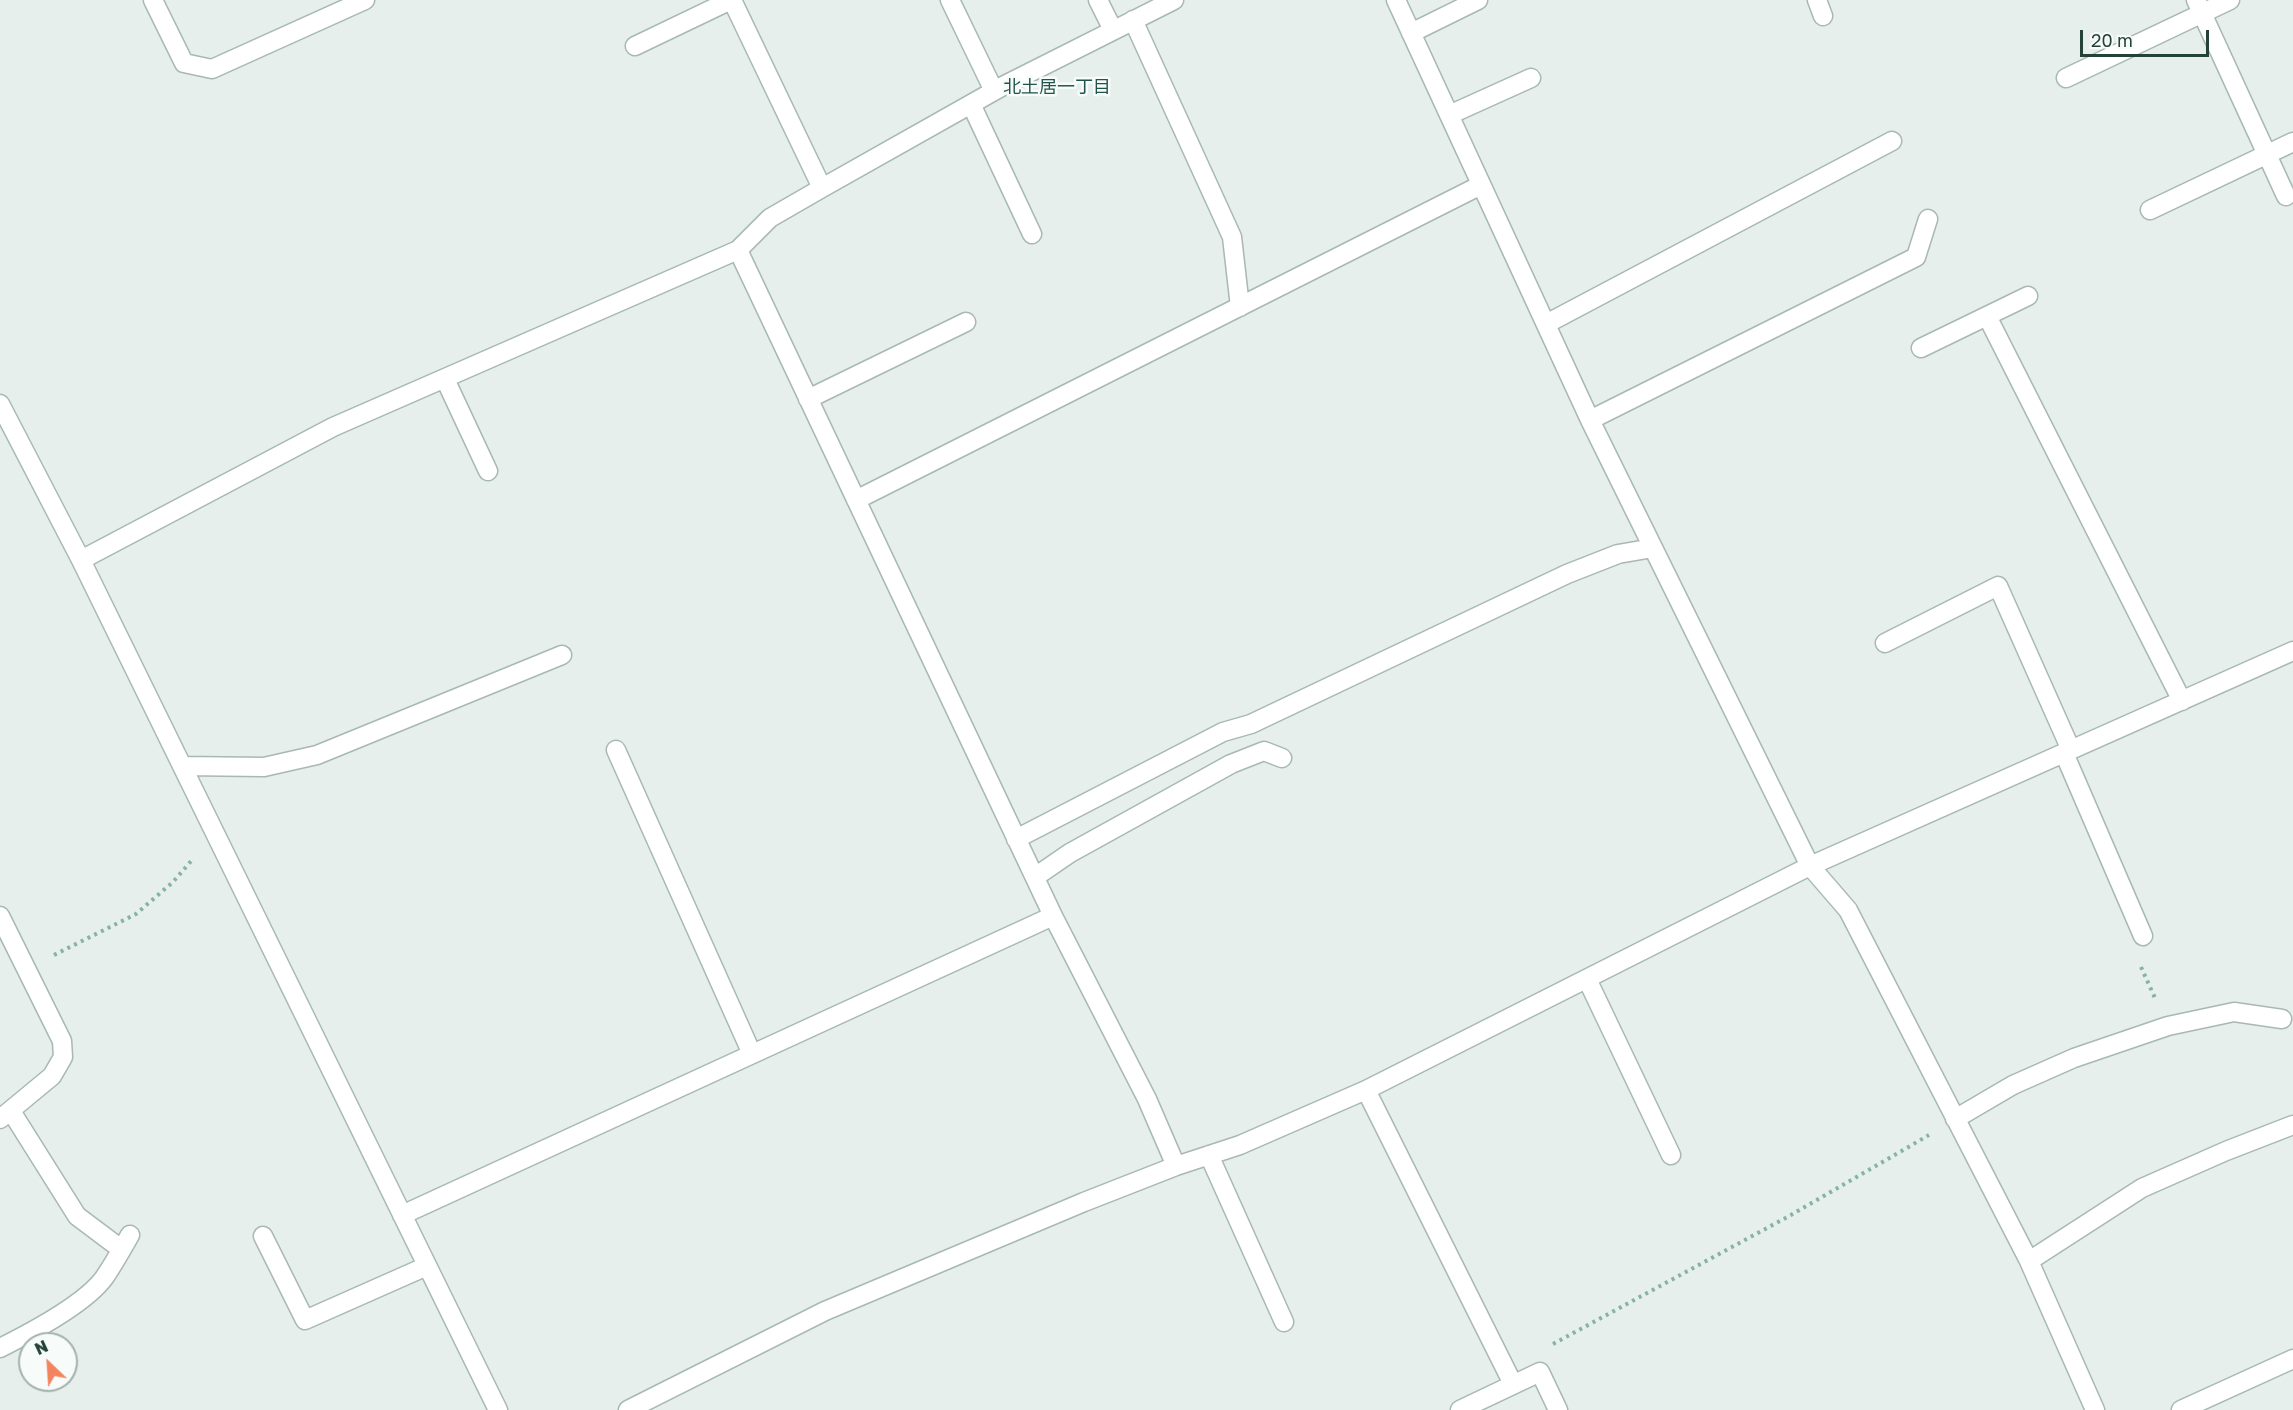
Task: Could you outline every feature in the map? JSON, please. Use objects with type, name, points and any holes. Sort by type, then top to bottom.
[{"type":"street","points":[[153,0],[184,63],[212,69],[365,0]]},
{"type":"street","points":[[635,46],[731,0],[822,188]]},
{"type":"street","points":[[950,0],[994,91]]},
{"type":"street","points":[[1098,0],[1113,30]]},
{"type":"street","points":[[81,560],[333,427],[738,250],[770,218],[822,188],[994,91],[1174,0]]},
{"type":"street","points":[[1396,0],[1590,420],[1810,866],[1848,910],[2029,1261],[2095,1410]]},
{"type":"street","points":[[1411,33],[1478,0]]},
{"type":"street","points":[[2066,78],[2199,7],[2230,0]]},
{"type":"street","points":[[2199,7],[2286,196]]},
{"type":"street","points":[[1133,20],[1232,237],[1240,307]]},
{"type":"street","points":[[1449,115],[1531,78]]},
{"type":"street","points":[[971,104],[1032,234]]},
{"type":"street","points":[[1546,324],[1892,141]]},
{"type":"street","points":[[2150,210],[2293,142]]},
{"type":"street","points":[[856,500],[1481,185]]},
{"type":"street","points":[[1590,420],[1916,257],[1928,219]]},
{"type":"street","points":[[738,250],[1016,839],[1147,1099],[1176,1166]]},
{"type":"street","points":[[1921,348],[2028,296]]},
{"type":"street","points":[[1987,316],[2181,701]]},
{"type":"street","points":[[808,399],[966,322]]},
{"type":"street","points":[[445,379],[488,471]]},
{"type":"street","points":[[0,404],[81,560],[498,1410]]},
{"type":"street","points":[[1016,839],[1223,732],[1251,724],[1567,574],[1618,554],[1653,548]]},
{"type":"street","points":[[1885,643],[1998,586],[2143,936]]},
{"type":"street","points":[[628,1410],[825,1311],[1176,1166],[1240,1145],[1366,1090],[1810,866],[2293,651]]},
{"type":"street","points":[[182,766],[264,766],[317,755],[562,655]]},
{"type":"street","points":[[1251,724],[1263,751]]},
{"type":"street","points":[[616,750],[752,1054]]},
{"type":"street","points":[[1035,878],[1070,852],[1231,764],[1263,751],[1282,758]]},
{"type":"street","points":[[0,916],[62,1041],[63,1057],[52,1076],[5,1115],[77,1216],[126,1242],[102,1280],[73,1306],[0,1348]]},
{"type":"street","points":[[402,1215],[1053,916]]},
{"type":"street","points":[[1587,979],[1671,1155]]},
{"type":"street","points":[[1955,1119],[2023,1080],[2074,1058],[2168,1026],[2234,1012],[2282,1019]]},
{"type":"street","points":[[1366,1090],[1509,1377]]},
{"type":"street","points":[[2029,1261],[2142,1188],[2226,1151],[2293,1125]]},
{"type":"street","points":[[1209,1155],[1284,1322]]},
{"type":"street","points":[[263,1236],[305,1320],[427,1266]]},
{"type":"street","points":[[2181,1410],[2293,1359]]},
{"type":"street","points":[[1460,1410],[1509,1377],[1540,1372],[1558,1410]]},
{"type":"path","points":[[26,969],[136,914],[173,882],[214,833]]},
{"type":"path","points":[[2143,936],[2137,958],[2168,1026]]},
{"type":"path","points":[[1509,1377],[1955,1119]]},
{"type":"district","name":"北土居一丁目","points":[[1057,87]]}]
